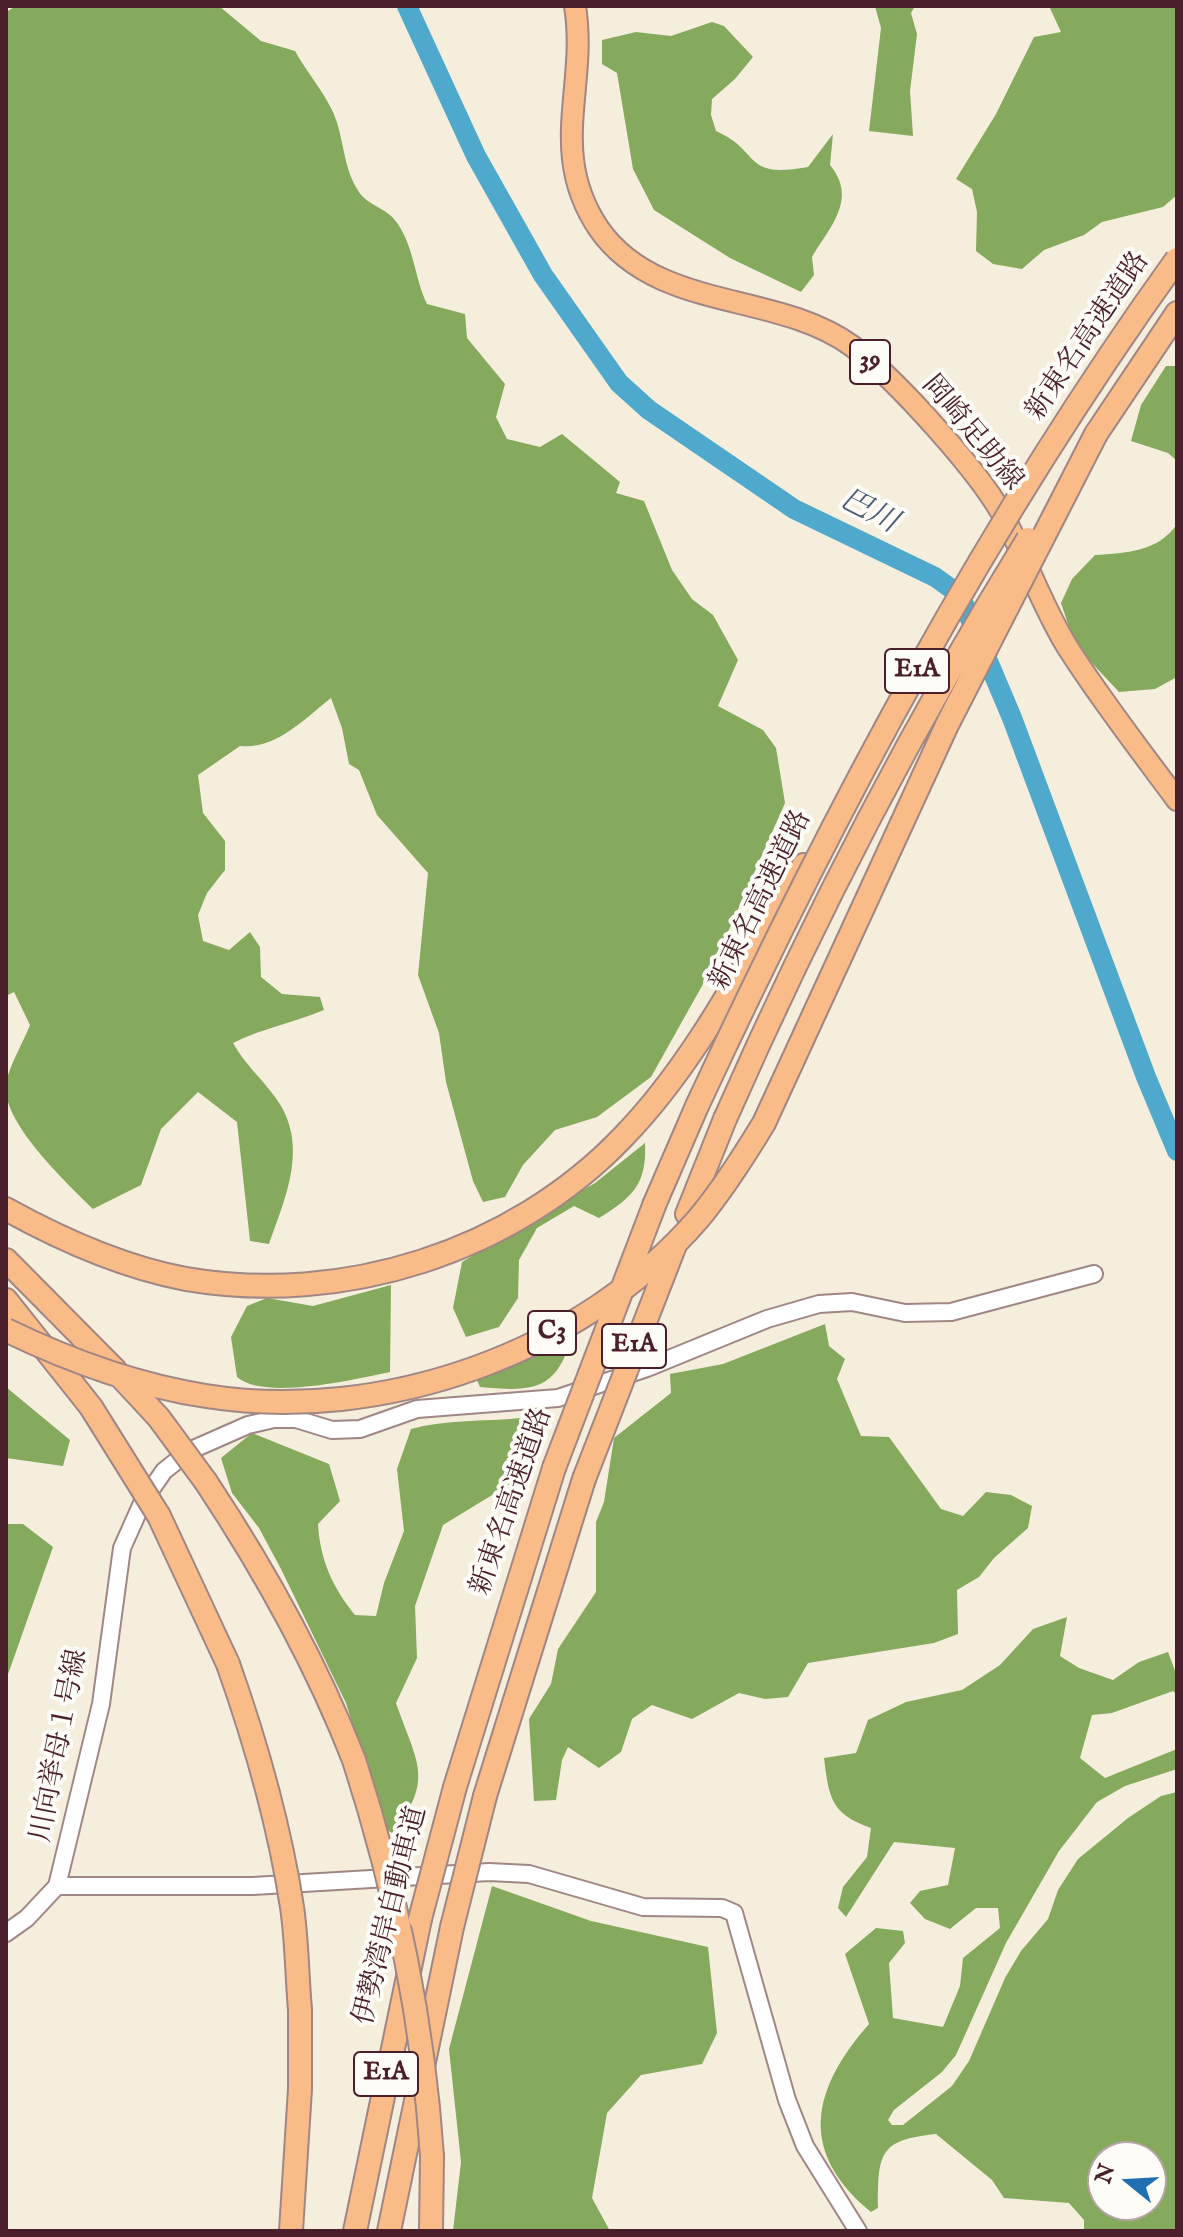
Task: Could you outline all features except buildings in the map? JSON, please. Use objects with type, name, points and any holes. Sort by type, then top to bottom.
[{"type":"highway","name":"新東名高速道路","points":[[504,1620],[554,1468],[655,1203],[697,1106],[858,776],[1012,510],[1177,259]]},
{"type":"highway","name":"新東名高速道路","points":[[389,2231],[452,1927],[485,1796],[584,1479],[725,1119],[797,959],[882,791],[988,603],[1177,313]]},
{"type":"highway","name":"C3","points":[[6,1330],[94,1369],[207,1397],[321,1400],[385,1392],[486,1364],[546,1337],[606,1301],[698,1219],[734,1172],[787,1080],[873,881],[947,725],[1096,434]]},
{"type":"highway","points":[[6,1209],[86,1249],[184,1278],[241,1286],[300,1285],[350,1279],[406,1266],[460,1247],[526,1215],[567,1188],[624,1137],[669,1082],[858,776]]},
{"type":"highway","points":[[6,1260],[159,1418],[206,1482],[278,1597],[334,1707],[354,1760],[403,1929],[423,2046],[432,2156],[431,2231]]},
{"type":"highway","points":[[6,1300],[91,1407],[159,1516],[228,1664],[253,1735],[275,1814],[292,1909],[300,2010],[300,2089],[291,2231]]},
{"type":"highway","name":"伊勢湾岸自動車道","points":[[355,2231],[420,1919],[504,1620]]},
{"type":"main road","name":"岡崎足助線","points":[[575,6],[579,28],[570,155],[586,207],[601,231],[641,268],[714,297],[820,328],[852,346],[877,368],[991,495],[1067,646],[1177,800]]},
{"type":"street","name":"川向挙母１号線","points":[[6,1933],[27,1918],[57,1886],[101,1704],[122,1548],[143,1501],[164,1471],[189,1451],[248,1425],[296,1419],[332,1430],[360,1429],[417,1409],[558,1398],[647,1368],[795,1309],[852,1302],[905,1313],[951,1312],[1094,1274]]},
{"type":"street","points":[[57,1886],[253,1886],[489,1872],[529,1874],[643,1907],[722,1908],[734,1913],[787,2100],[805,2146],[858,2231]]},
{"type":"green space","points":[[16,6],[219,6],[261,41],[295,51],[331,108],[348,169],[357,189],[365,199],[390,215],[401,228],[427,304],[465,314],[467,338],[505,384],[496,417],[507,439],[540,447],[562,434],[620,482],[616,493],[644,501],[672,570],[692,599],[713,615],[738,660],[718,706],[763,730],[776,748],[785,803],[712,968],[651,1077],[597,1117],[555,1130],[523,1165],[505,1197],[483,1202],[473,1181],[446,1082],[439,1033],[418,975],[428,873],[377,815],[359,770],[349,764],[342,728],[331,698],[277,738],[253,746],[240,746],[198,775],[203,813],[225,841],[225,870],[207,893],[198,915],[203,941],[229,950],[250,932],[260,947],[261,977],[282,994],[320,997],[324,1010],[233,1043],[275,1097],[291,1133],[292,1170],[269,1244],[250,1241],[237,1122],[198,1092],[161,1129],[141,1185],[93,1209],[38,1150],[13,1115],[6,1083],[30,1025],[14,992],[6,996],[6,12]]},
{"type":"green space","points":[[875,6],[915,6],[911,13],[917,34],[910,91],[913,136],[869,131],[881,28]]},
{"type":"green space","points":[[1049,6],[1177,6],[1177,195],[1163,207],[1102,222],[1084,235],[1044,250],[1022,269],[993,264],[976,251],[977,212],[972,189],[956,179],[996,114],[1034,37],[1061,32]]},
{"type":"green space","points":[[712,22],[724,26],[753,57],[735,79],[712,99],[711,115],[716,131],[762,166],[787,170],[808,167],[833,134],[830,165],[842,190],[841,201],[833,224],[812,257],[814,275],[801,292],[730,258],[654,210],[633,169],[617,73],[602,64],[602,40],[636,32],[671,36]]},
{"type":"green space","points":[[1166,366],[1177,366],[1177,461],[1168,453],[1131,441],[1141,405]]},
{"type":"green space","points":[[1177,524],[1177,677],[1155,689],[1119,692],[1075,645],[1061,603],[1072,579],[1095,555],[1130,552],[1151,546]]},
{"type":"green space","points":[[645,1143],[640,1179],[629,1196],[599,1218],[574,1206],[537,1228],[519,1260],[518,1298],[499,1327],[466,1337],[453,1308],[462,1262],[595,1183]]},
{"type":"green space","points":[[391,1285],[390,1372],[288,1388],[250,1384],[237,1377],[231,1337],[247,1306],[267,1298],[313,1306]]},
{"type":"green space","points":[[825,1324],[829,1346],[845,1359],[837,1379],[861,1436],[889,1437],[941,1509],[963,1516],[986,1492],[1011,1495],[1032,1506],[1028,1528],[994,1558],[979,1577],[957,1590],[958,1634],[934,1643],[808,1663],[788,1697],[765,1699],[739,1693],[692,1719],[652,1705],[632,1719],[621,1752],[599,1768],[568,1747],[562,1760],[556,1800],[534,1801],[529,1719],[551,1684],[558,1649],[596,1592],[596,1522],[604,1502],[614,1438],[671,1393],[670,1374],[723,1364]]},
{"type":"green space","points":[[573,1333],[559,1367],[541,1384],[515,1389],[480,1387],[477,1380]]},
{"type":"green space","points":[[6,1387],[70,1440],[63,1466],[6,1458]]},
{"type":"green space","points":[[521,1418],[538,1435],[525,1475],[443,1525],[415,1606],[417,1658],[396,1703],[415,1756],[418,1784],[406,1814],[392,1833],[384,1828],[346,1703],[259,1528],[232,1493],[221,1458],[252,1433],[329,1464],[340,1501],[318,1524],[325,1561],[334,1584],[355,1615],[376,1616],[384,1583],[404,1531],[397,1469],[411,1429],[452,1422]]},
{"type":"green space","points":[[6,1524],[23,1524],[53,1547],[6,1680]]},
{"type":"green space","points":[[1067,1617],[1060,1656],[1079,1668],[1113,1680],[1139,1662],[1168,1652],[1177,1676],[1177,1695],[1173,1691],[1112,1713],[1092,1715],[1080,1758],[1105,1778],[1177,1749],[1177,1769],[1125,1786],[1097,1802],[1059,1851],[1006,1943],[956,2055],[942,2072],[894,2110],[888,2120],[892,2125],[903,2125],[952,2086],[969,2061],[1005,1978],[1021,1951],[1048,1919],[1058,1890],[1078,1859],[1128,1818],[1161,1796],[1177,1792],[1177,2231],[1084,2231],[1084,2220],[1069,2203],[1004,2198],[992,2180],[936,2134],[903,2140],[886,2153],[879,2174],[878,2208],[871,2212],[832,2167],[823,2144],[821,2120],[825,2097],[849,2049],[869,2024],[845,1954],[876,1928],[903,1931],[905,1943],[889,1963],[893,2018],[943,2027],[960,1986],[963,1958],[1000,1928],[998,1908],[976,1908],[950,1929],[925,1919],[910,1903],[920,1891],[948,1885],[955,1848],[894,1842],[846,1917],[838,1908],[843,1887],[867,1857],[871,1828],[847,1817],[834,1803],[824,1758],[856,1753],[868,1720],[906,1702],[962,1690],[1000,1665],[1033,1629]]},
{"type":"green space","points":[[492,1886],[591,1921],[708,1947],[717,2033],[702,2064],[641,2075],[607,2113],[592,2198],[610,2231],[453,2231],[461,2162],[449,2049]]},
{"type":"waterway","name":"巴川","points":[[407,6],[476,156],[543,275],[619,383],[649,410],[794,509],[935,577],[960,595],[1012,718],[1146,1077],[1177,1151]]}]
